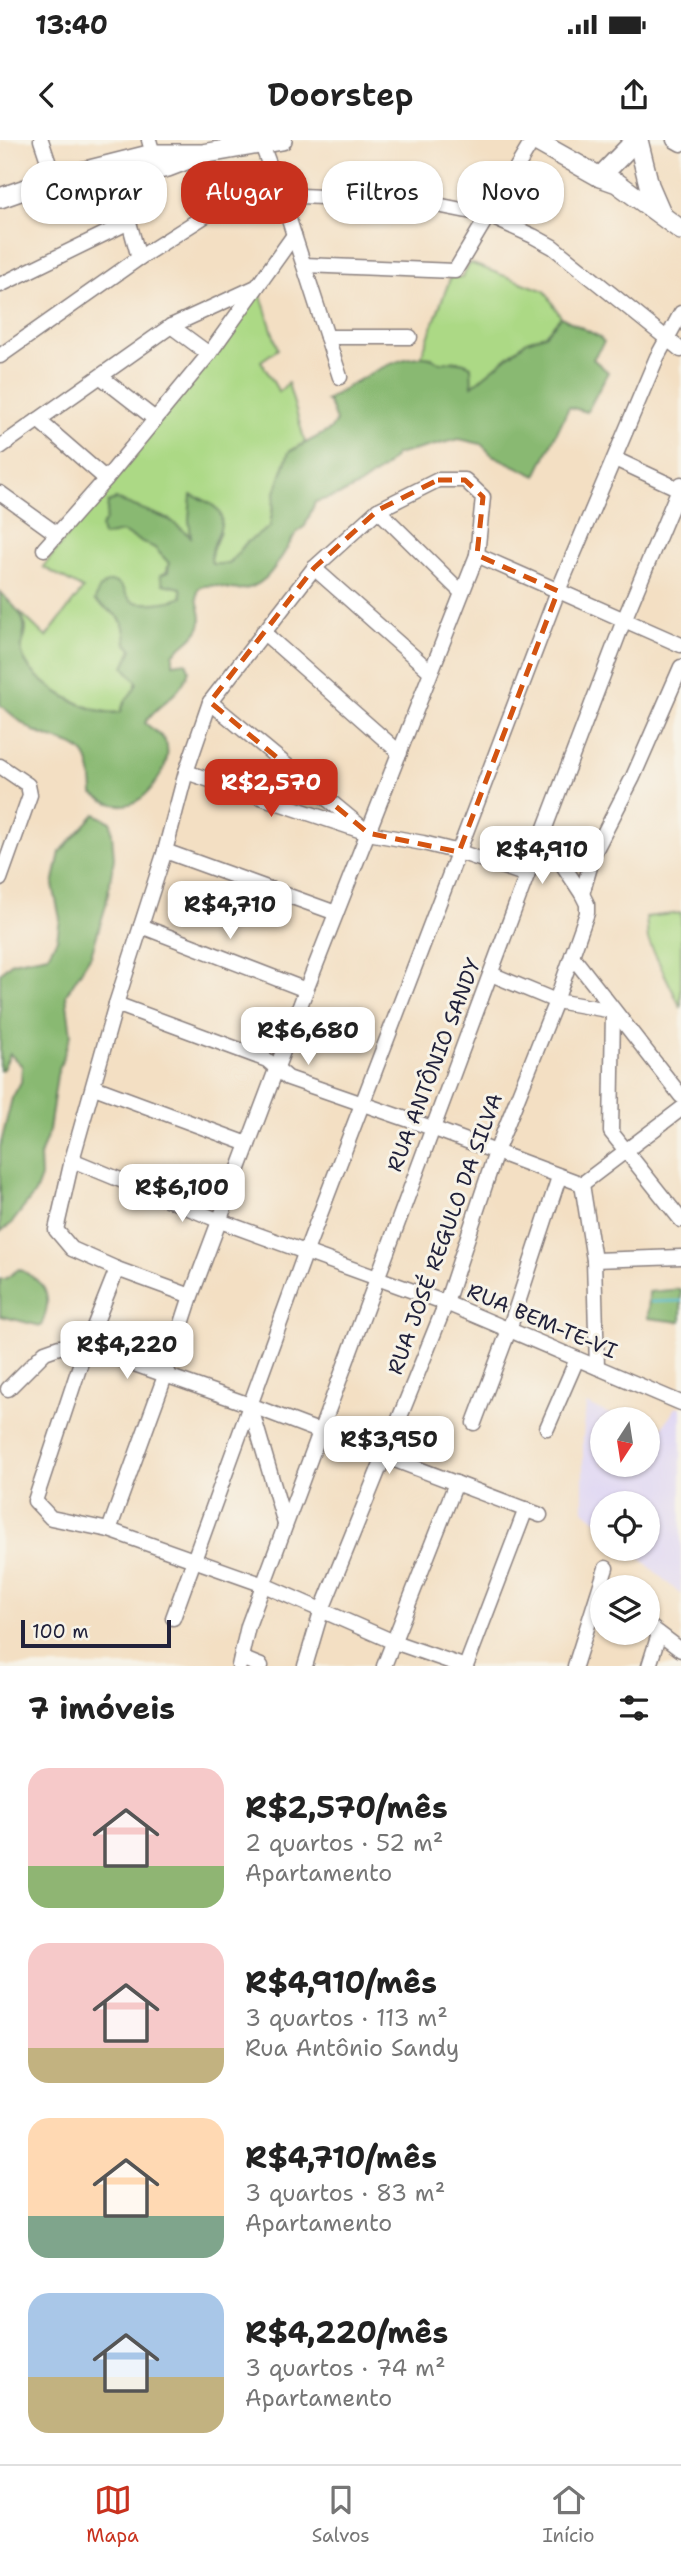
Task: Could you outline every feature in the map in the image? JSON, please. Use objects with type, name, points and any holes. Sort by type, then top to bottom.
[{"type":"main road","points":[[167,167],[202,154],[282,140]]},
{"type":"main road","points":[[533,140],[600,177],[617,183],[663,217],[679,233]]},
{"type":"main road","points":[[600,177],[639,145]]},
{"type":"main road","points":[[639,145],[649,185],[663,217]]},
{"type":"main road","points":[[639,145],[679,233]]},
{"type":"main road","points":[[109,161],[151,147],[202,154]]},
{"type":"main road","points":[[600,177],[612,190],[679,233]]},
{"type":"main road","points":[[0,198],[21,191]]},
{"type":"main road","points":[[0,211],[21,204]]},
{"type":"street","points":[[41,140],[48,161]]},
{"type":"street","points":[[520,161],[533,140]]},
{"type":"street","points":[[674,140],[681,144]]},
{"type":"street","points":[[260,142],[268,161]]},
{"type":"street","points":[[308,196],[422,202],[457,209]]},
{"type":"street","points":[[0,285],[125,224]]},
{"type":"street","points":[[130,224],[139,258]]},
{"type":"street","points":[[0,356],[139,258],[192,224]]},
{"type":"street","points":[[290,224],[340,376]]},
{"type":"street","points":[[304,265],[455,271],[482,224]]},
{"type":"street","points":[[507,224],[553,247],[681,350]]},
{"type":"street","points":[[44,549],[106,479],[209,354],[294,235]]},
{"type":"street","points":[[0,447],[171,326],[257,286]]},
{"type":"street","points":[[173,1618],[361,1104],[558,591],[666,337],[681,313]]},
{"type":"street","points":[[171,326],[209,354]]},
{"type":"street","points":[[327,337],[410,337]]},
{"type":"street","points":[[102,377],[155,419]]},
{"type":"street","points":[[38,420],[106,479]]},
{"type":"street","points":[[615,459],[680,488]]},
{"type":"street","points":[[109,1530],[191,1296],[306,990],[477,555],[483,497],[465,480],[438,480],[378,510],[314,568],[210,702],[186,772],[165,851],[72,1160],[56,1230],[72,1249],[191,1296]]},
{"type":"street","name":"RUA ANTÔNIO SANDY","points":[[240,1662],[248,1626],[432,1128],[624,620],[680,488]]},
{"type":"street","points":[[0,493],[57,534]]},
{"type":"street","points":[[378,510],[461,592]]},
{"type":"street","points":[[477,555],[681,645]]},
{"type":"street","points":[[314,568],[430,671]]},
{"type":"street","points":[[263,632],[400,753]]},
{"type":"street","name":"RUA JOSÉ REGULO DA SILVA","points":[[305,1666],[321,1612],[446,1303],[496,1153],[556,1002],[587,913],[587,904],[582,894],[594,853],[634,777],[681,667]]},
{"type":"street","points":[[210,702],[368,833]]},
{"type":"street","points":[[0,766],[28,785],[30,795],[3,860],[0,879]]},
{"type":"street","points":[[186,772],[368,833],[423,842],[527,875]]},
{"type":"street","points":[[543,835],[582,894]]},
{"type":"street","points":[[165,851],[336,913]]},
{"type":"street","points":[[141,926],[306,990]]},
{"type":"street","points":[[572,956],[681,1096]]},
{"type":"street","points":[[491,974],[556,1002],[613,1011]]},
{"type":"street","points":[[117,1004],[267,1060],[288,1078],[582,1184]]},
{"type":"street","points":[[613,1011],[611,1132],[681,1220]]},
{"type":"street","points":[[94,1087],[248,1144]]},
{"type":"street","points":[[582,1184],[681,1109]]},
{"type":"street","name":"RUA BEM-TE-VI","points":[[72,1160],[220,1220],[446,1303],[681,1403]]},
{"type":"street","points":[[474,1423],[509,1330],[559,1177]]},
{"type":"street","points":[[582,1184],[594,1260],[597,1367]]},
{"type":"street","points":[[594,1260],[681,1257]]},
{"type":"street","points":[[117,1269],[86,1347],[35,1501],[51,1518],[109,1530],[264,1585],[394,1642],[465,1666],[526,1509]]},
{"type":"street","points":[[8,1389],[45,1352],[59,1347],[86,1347],[250,1405],[540,1515]]},
{"type":"street","points":[[547,1428],[577,1359]]},
{"type":"street","points":[[250,1405],[285,1524]]},
{"type":"street","points":[[384,1666],[456,1483]]},
{"type":"street","points":[[604,1575],[606,1568]]},
{"type":"street","points":[[575,1666],[590,1622]]},
{"type":"street","points":[[660,1635],[681,1650]]},
{"type":"street","points":[[649,1666],[651,1645]]},
{"type":"street","points":[[240,1662],[261,1666]]},
{"type":"highlighted area","points":[[438,480],[465,480],[483,497],[477,555],[558,591],[459,852],[368,833],[210,702],[314,568],[378,510]]},
{"type":"shaded area","points":[[586,1404],[593,1407],[590,1407],[590,1477],[660,1477],[660,1431],[677,1406],[681,1408],[681,1595],[643,1561],[660,1561],[660,1491],[590,1491],[590,1515],[583,1509]]},
{"type":"green space","points":[[470,263],[545,291],[561,317],[545,335],[527,341],[471,387],[470,366],[456,362],[440,364],[433,358],[421,357],[451,276],[462,278]]},
{"type":"green space","points":[[260,292],[278,349],[261,361],[279,392],[288,383],[305,442],[289,452],[275,493],[270,527],[246,543],[229,564],[212,565],[210,556],[220,532],[220,514],[201,498],[189,519],[192,537],[170,520],[116,499],[122,532],[155,548],[169,563],[163,584],[181,588],[182,597],[146,604],[129,599],[124,589],[95,601],[122,621],[126,643],[133,648],[136,685],[121,712],[95,709],[79,703],[49,686],[36,676],[27,664],[22,653],[26,626],[19,611],[46,637],[83,589],[43,567]]},
{"type":"green space","points":[[561,317],[598,336],[604,342],[593,359],[608,372],[587,412],[569,407],[536,476],[492,455],[481,444],[459,439],[396,455],[384,468],[360,485],[315,502],[305,526],[297,532],[278,563],[263,580],[243,589],[211,586],[199,588],[197,598],[200,626],[192,638],[173,654],[173,664],[186,662],[189,670],[180,687],[145,723],[166,743],[166,764],[151,788],[137,801],[112,804],[93,794],[89,764],[80,750],[36,732],[0,705],[0,592],[17,610],[23,621],[21,651],[27,665],[49,687],[95,710],[121,712],[136,686],[137,682],[124,667],[132,649],[126,643],[122,621],[95,601],[98,592],[104,584],[113,582],[122,587],[132,601],[149,603],[182,597],[181,588],[163,584],[160,575],[168,572],[169,563],[155,548],[122,532],[103,536],[101,527],[106,520],[108,503],[116,499],[170,520],[191,537],[191,495],[208,502],[218,510],[221,518],[221,526],[211,554],[212,564],[229,564],[246,543],[270,527],[275,493],[289,452],[330,430],[336,421],[328,400],[325,401],[381,368],[414,358],[428,358],[440,363],[460,362],[471,366],[472,386],[527,341],[545,335]]},
{"type":"green space","points":[[95,814],[111,822],[114,858],[106,905],[91,955],[66,995],[71,1035],[57,1075],[49,1131],[40,1156],[41,1177],[35,1193],[11,1224],[0,1232],[0,1147],[12,1098],[21,1082],[22,1066],[10,1054],[0,1070],[0,973],[12,962],[48,955],[57,939],[60,919],[53,885],[60,852]]},
{"type":"green space","points":[[681,913],[681,1008],[648,940],[646,917]]},
{"type":"green space","points":[[19,1269],[42,1285],[45,1291],[47,1306],[41,1326],[0,1316],[0,1279],[5,1279]]},
{"type":"green space","points":[[681,1289],[681,1322],[648,1318],[649,1292]]},
{"type":"waterway","points":[[651,1302],[681,1301]]}]
